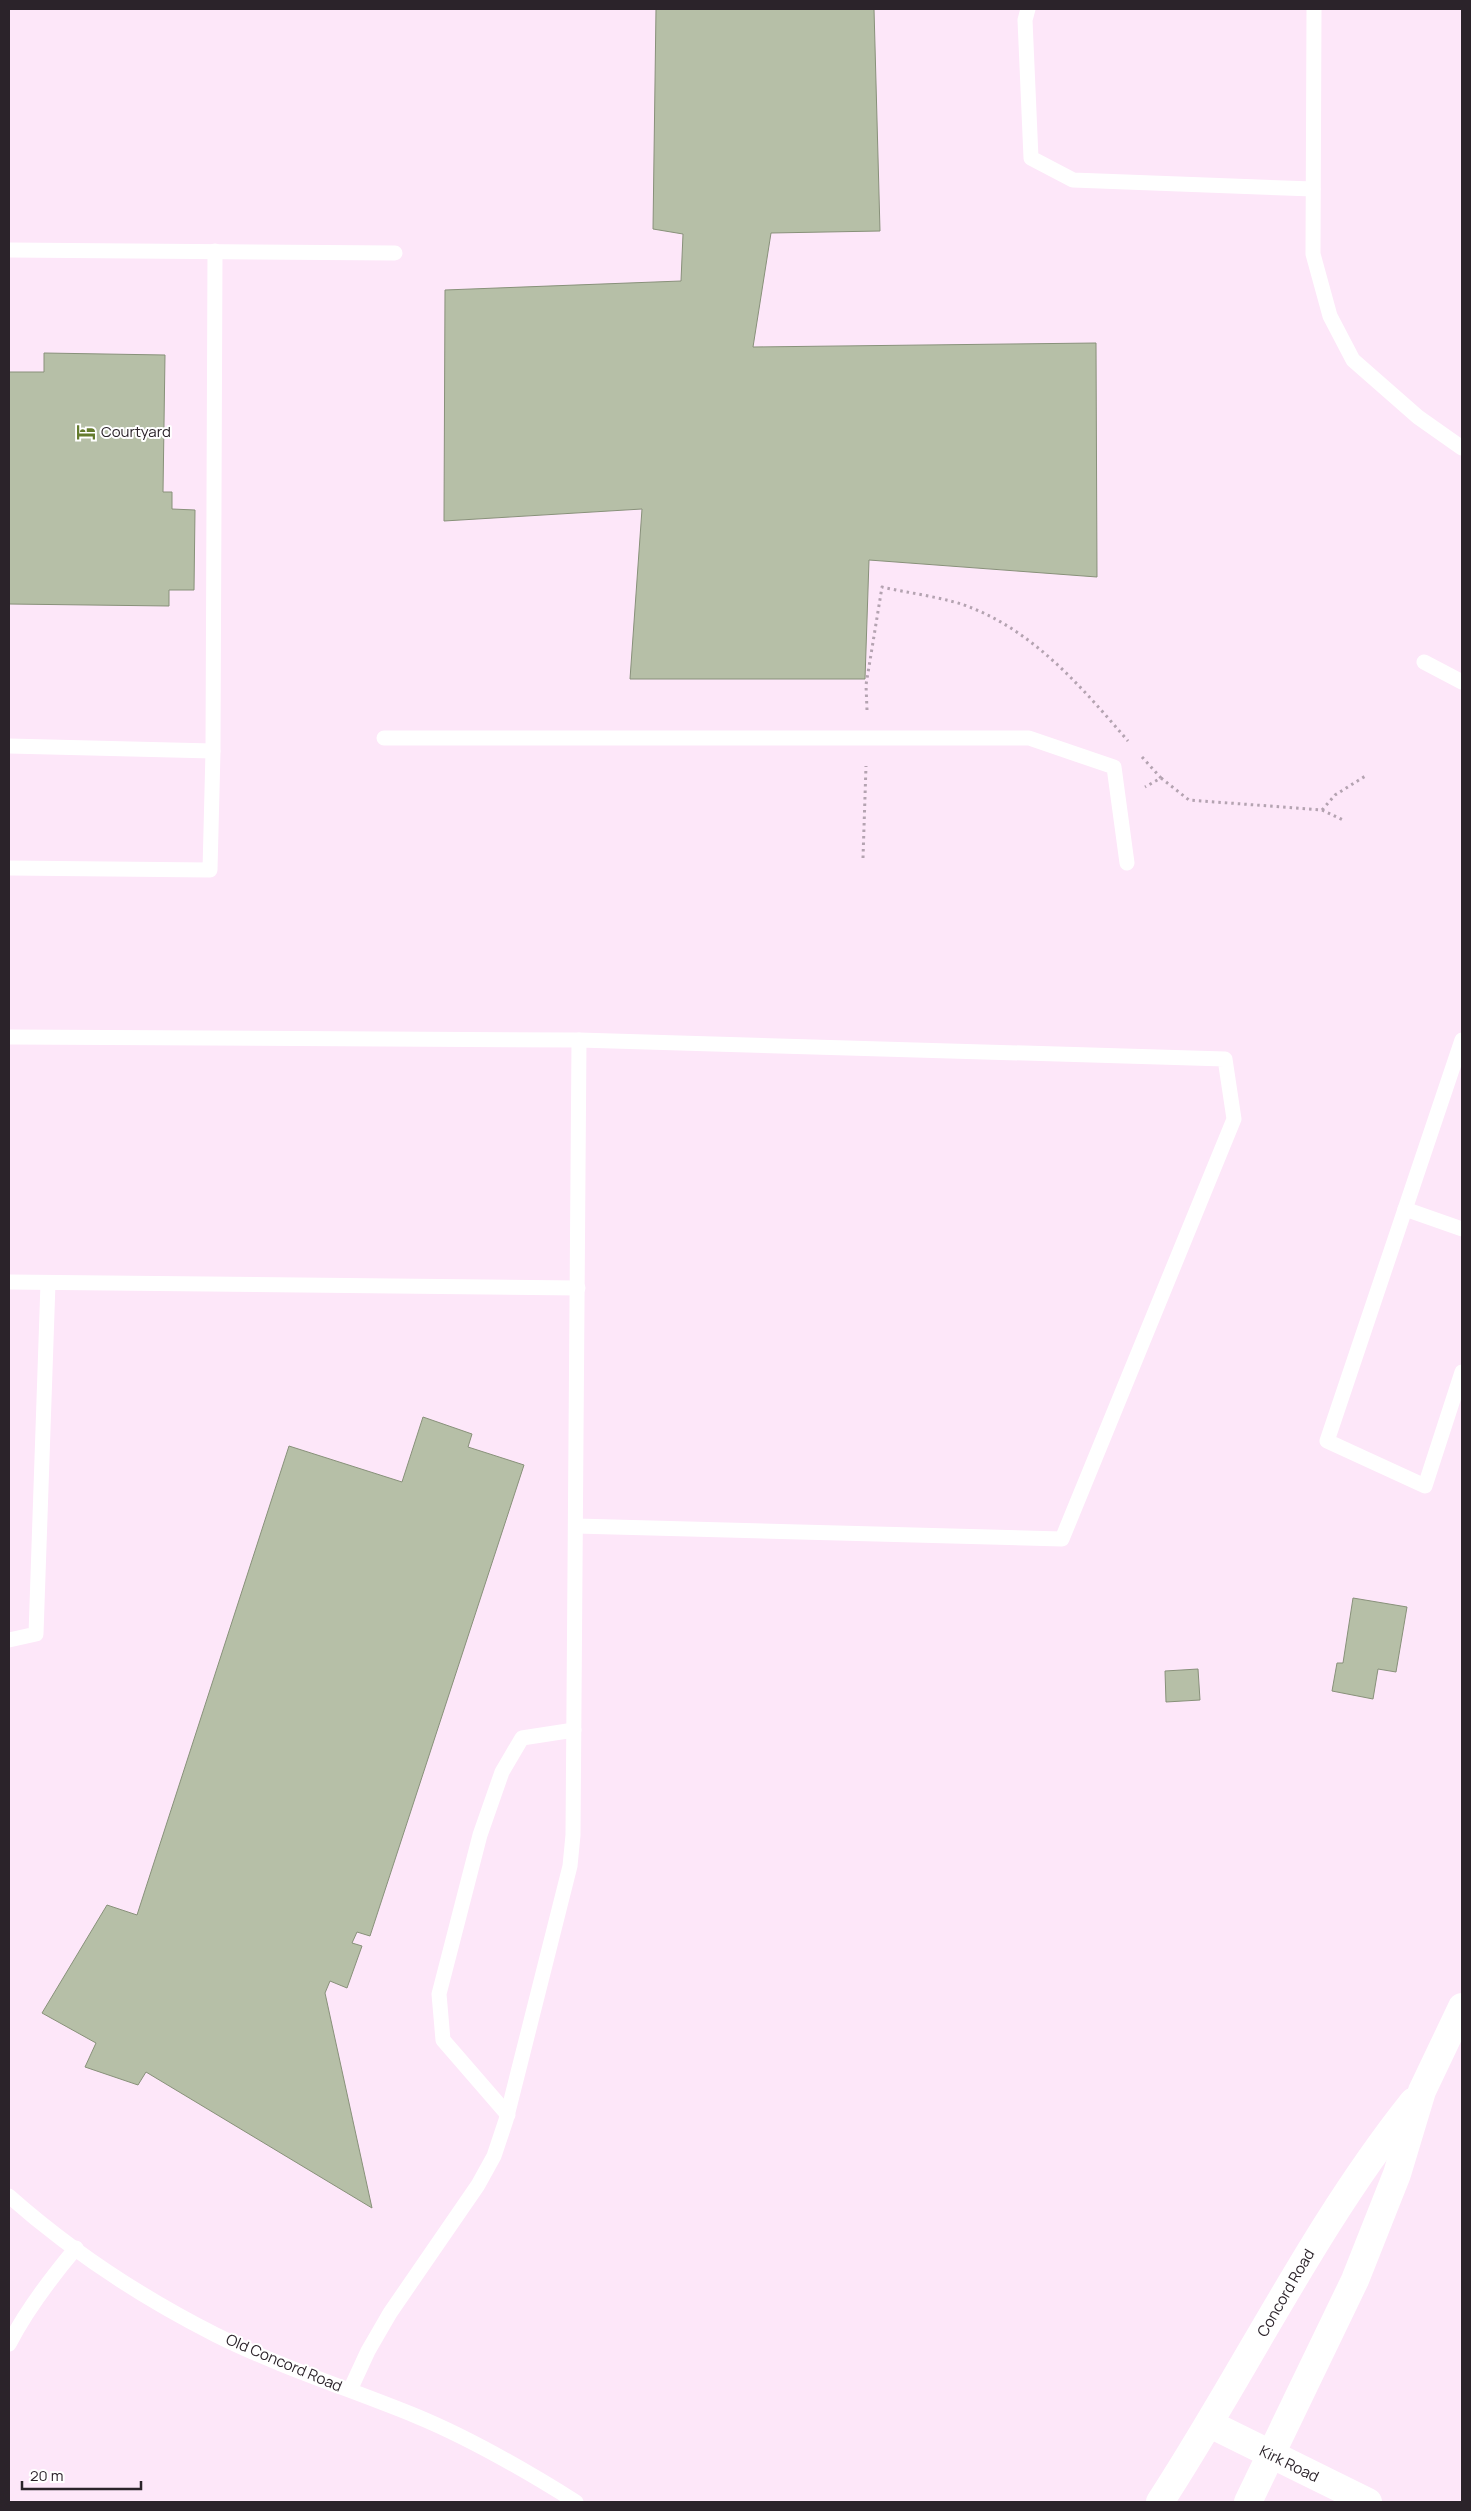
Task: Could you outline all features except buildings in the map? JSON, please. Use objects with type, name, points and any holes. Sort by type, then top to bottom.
[{"type":"main road","name":"Concord Road","points":[[1248,2502],[1272,2456],[1355,2280],[1397,2174],[1422,2091],[1462,2007]]},
{"type":"main road","name":"Concord Road","points":[[1160,2502],[1210,2424],[1348,2189],[1377,2147],[1422,2091]]},
{"type":"main road","name":"Kirk Road","points":[[1210,2424],[1368,2502]]},
{"type":"lane","points":[[1028,9],[1026,20],[1031,158],[1073,180],[1313,189]]},
{"type":"lane","points":[[1314,9],[1313,254],[1330,316],[1353,360],[1418,417],[1462,448]]},
{"type":"lane","points":[[9,250],[394,252]]},
{"type":"lane","points":[[9,868],[210,870],[213,751],[215,251]]},
{"type":"lane","points":[[1424,662],[1462,682]]},
{"type":"lane","points":[[384,738],[1028,738],[1114,767],[1127,863]]},
{"type":"lane","points":[[9,746],[213,751]]},
{"type":"lane","points":[[9,1038],[579,1040],[1225,1059],[1234,1119],[1062,1539],[576,1526]]},
{"type":"lane","points":[[350,2390],[368,2351],[390,2313],[478,2185],[494,2156],[508,2115],[570,1866],[573,1835],[579,1040]]},
{"type":"lane","points":[[1462,1040],[1327,1441],[1425,1486],[1462,1372]]},
{"type":"lane","points":[[1405,1209],[1462,1229]]},
{"type":"lane","points":[[9,1282],[578,1288]]},
{"type":"lane","points":[[9,1640],[36,1634],[48,1283]]},
{"type":"lane","points":[[508,2115],[444,2040],[439,1994],[480,1836],[502,1772],[522,1738],[574,1730]]},
{"type":"lane","name":"Old Concord Road","points":[[9,2196],[76,2248],[162,2305],[217,2335],[461,2437],[510,2462],[576,2502]]},
{"type":"lane","points":[[9,2344],[21,2320],[42,2288],[76,2248]]},
{"type":"path","points":[[863,858],[867,738],[866,684],[882,587],[971,607],[1016,631],[1077,683],[1135,748]]},
{"type":"path","points":[[1142,756],[1161,778],[1189,800],[1322,810],[1343,820]]},
{"type":"path","points":[[1322,810],[1335,795],[1367,774]]},
{"type":"path","points":[[1119,803],[1161,778]]},
{"type":"place","name":"Courtyard","points":[[86,432]]}]
